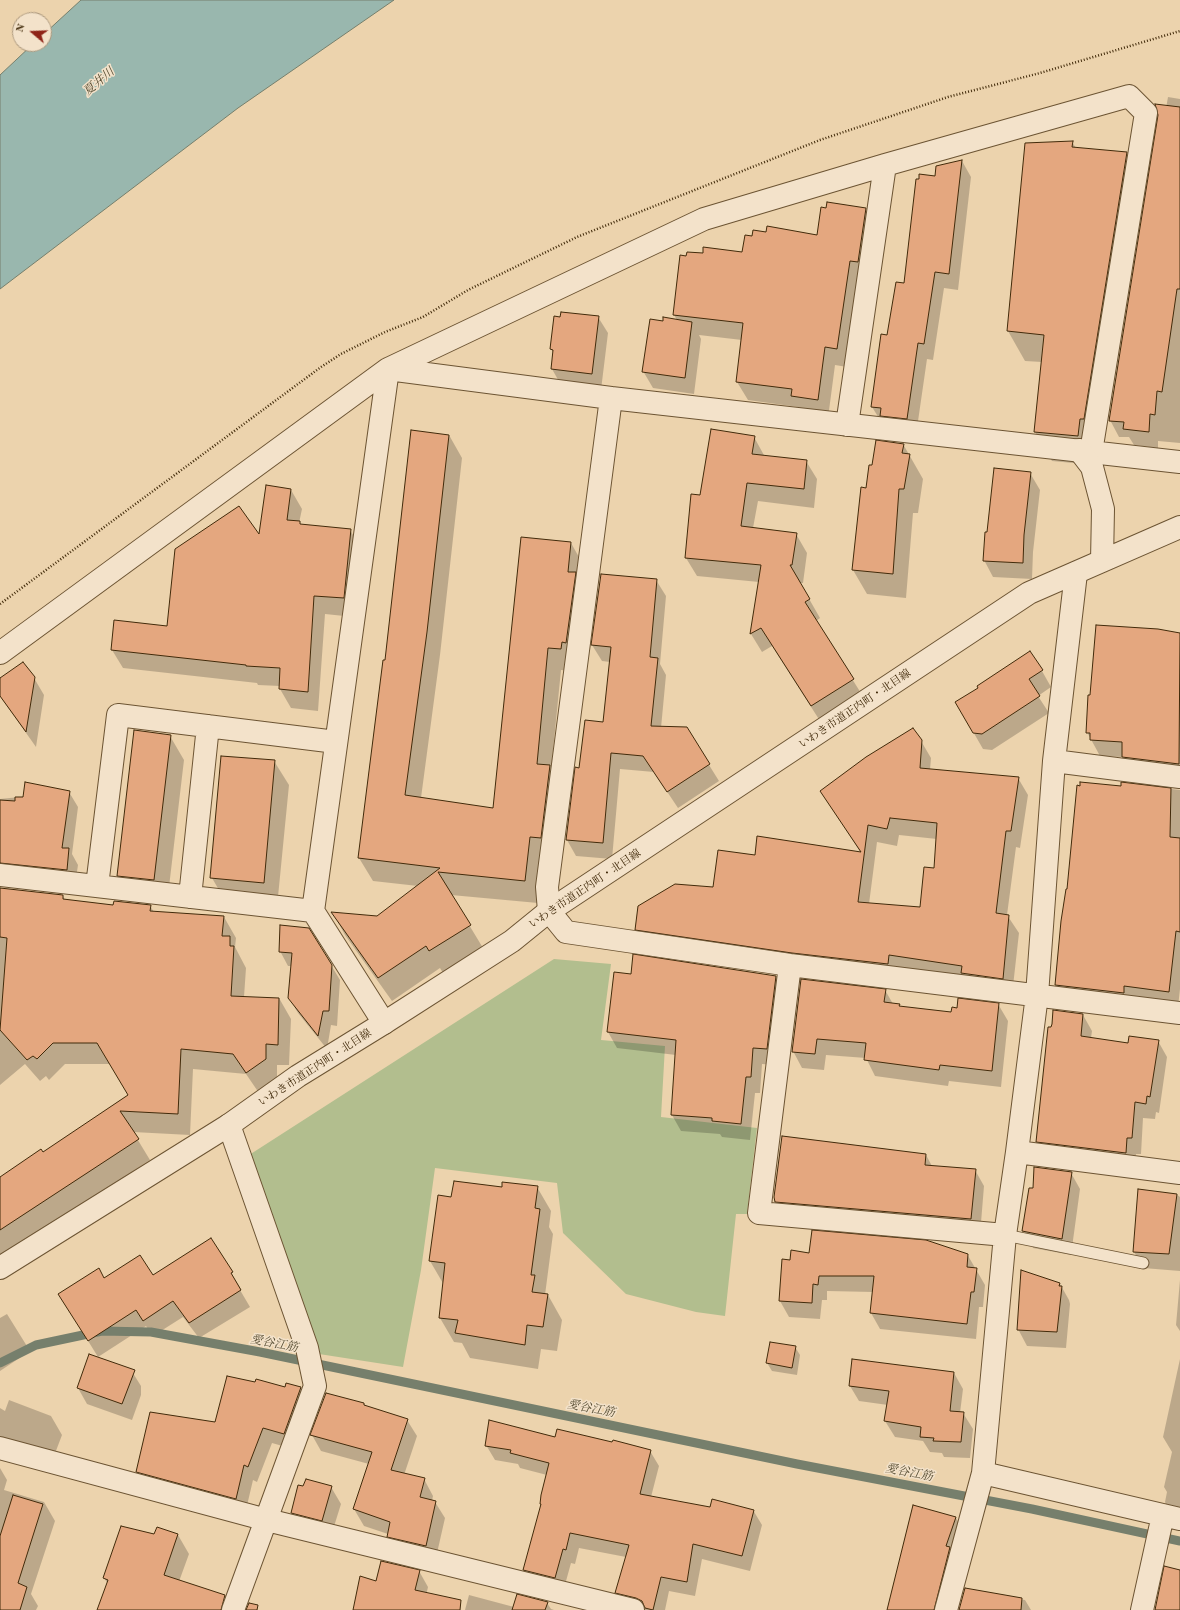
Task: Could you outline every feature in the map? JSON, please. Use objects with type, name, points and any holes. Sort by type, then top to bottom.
[{"type":"street","points":[[0,653],[388,369],[704,219],[885,165],[1129,96],[1146,113],[1085,451],[1092,467],[1103,509],[1102,561]]},
{"type":"street","points":[[847,424],[885,165]]},
{"type":"street","points":[[388,369],[611,398],[1180,462]]},
{"type":"street","points":[[384,1023],[313,911],[388,369]]},
{"type":"street","points":[[611,398],[547,888],[549,912],[566,932],[790,965],[1180,1013]]},
{"type":"street","name":"いわき市道正内町・北目線","points":[[0,1268],[229,1125],[298,1076],[512,941],[549,912],[1029,593],[1180,527]]},
{"type":"street","points":[[946,1610],[982,1478],[1005,1235],[1018,1152],[1037,995],[1054,761],[1076,573]]},
{"type":"street","points":[[97,886],[118,715],[336,742]]},
{"type":"street","points":[[190,897],[208,726]]},
{"type":"street","points":[[1054,761],[1180,777]]},
{"type":"street","points":[[0,875],[313,911]]},
{"type":"street","points":[[790,965],[759,1213],[1005,1235]]},
{"type":"street","points":[[229,1125],[307,1348],[315,1386],[233,1610]]},
{"type":"street","points":[[1018,1152],[1180,1173]]},
{"type":"street","points":[[0,1448],[267,1520],[633,1610]]},
{"type":"street","points":[[982,1478],[1168,1520],[1154,1556],[1142,1610]]},
{"type":"lane","points":[[1005,1235],[1143,1263]]},
{"type":"green space","points":[[554,959],[611,964],[601,1040],[665,1046],[661,1117],[757,1128],[747,1214],[736,1214],[725,1316],[696,1312],[626,1294],[563,1233],[557,1183],[435,1168],[421,1270],[403,1367],[319,1354],[246,1157]]},
{"type":"water","name":"夏井川","points":[[81,0],[394,0],[238,108],[0,289],[0,75],[24,52],[52,52],[52,27]]},
{"type":"building","points":[[1155,104],[1180,107],[1180,289],[1177,289],[1162,392],[1157,391],[1155,415],[1150,414],[1149,432],[1123,429],[1124,422],[1109,421],[1158,115]]},
{"type":"building","points":[[1073,141],[1072,147],[1127,152],[1084,419],[1080,419],[1078,436],[1034,432],[1044,335],[1007,331],[1025,143]]},
{"type":"building","points":[[962,160],[949,274],[935,272],[924,344],[918,343],[907,419],[880,416],[881,408],[871,407],[881,334],[887,335],[896,282],[904,283],[916,179],[919,179],[919,174],[935,176],[936,166]]},
{"type":"building","points":[[827,202],[866,208],[858,262],[850,261],[837,349],[825,347],[818,400],[791,396],[792,389],[736,382],[743,323],[673,315],[680,255],[686,256],[687,252],[703,253],[703,247],[742,252],[745,235],[752,236],[753,230],[766,232],[767,226],[817,235],[821,207],[826,208]]},
{"type":"building","points":[[561,312],[599,316],[592,374],[551,369],[553,350],[550,349],[554,316],[560,317]]},
{"type":"building","points":[[663,317],[692,322],[685,378],[642,372],[650,319],[663,321]]},
{"type":"building","points":[[711,429],[755,436],[752,454],[807,460],[804,489],[747,483],[741,526],[797,533],[792,565],[790,565],[810,599],[805,602],[854,679],[811,706],[761,628],[750,634],[761,565],[685,558],[691,494],[700,495]]},
{"type":"building","points":[[411,430],[449,435],[427,632],[405,795],[493,808],[521,537],[571,542],[568,572],[576,572],[566,643],[562,642],[561,649],[548,648],[537,764],[550,765],[541,838],[530,837],[525,881],[438,872],[471,925],[429,951],[426,946],[378,978],[331,912],[377,916],[440,868],[358,858],[383,660],[385,660]]},
{"type":"building","points":[[876,440],[904,444],[902,453],[910,454],[904,489],[899,489],[893,574],[852,570],[861,487],[866,488],[869,465],[872,465]]},
{"type":"building","points":[[994,468],[1031,472],[1024,535],[1023,563],[983,561],[985,532],[987,532]]},
{"type":"building","points":[[266,485],[291,489],[287,520],[300,521],[300,524],[351,529],[344,598],[314,596],[308,692],[279,689],[280,668],[246,666],[111,650],[114,620],[167,626],[175,549],[239,506],[259,534]]},
{"type":"building","points":[[601,574],[657,579],[650,657],[658,658],[651,726],[687,727],[710,764],[667,792],[643,756],[611,753],[603,843],[566,840],[575,767],[579,768],[585,720],[603,722],[611,647],[591,645]]},
{"type":"building","points":[[1096,625],[1158,629],[1180,633],[1179,764],[1122,757],[1122,742],[1090,740],[1090,733],[1086,733],[1088,695],[1090,695]]},
{"type":"building","points":[[1030,651],[1043,670],[1029,679],[1040,696],[982,734],[973,733],[955,702],[978,688],[977,686]]},
{"type":"building","points":[[23,662],[35,677],[26,732],[0,696],[0,678]]},
{"type":"building","points":[[913,728],[922,740],[920,768],[1019,777],[1011,831],[1006,831],[996,913],[1009,915],[1003,979],[961,973],[962,966],[889,955],[888,964],[792,953],[635,930],[638,906],[675,884],[713,887],[718,850],[755,855],[757,836],[861,852],[820,791],[866,757]],"holes":[[[890,818],[937,823],[934,868],[924,867],[920,907],[858,902],[868,825],[887,829]]]},
{"type":"building","points":[[134,730],[171,735],[154,880],[117,876]]},
{"type":"building","points":[[221,756],[275,760],[264,883],[210,878]]},
{"type":"building","points":[[25,782],[70,791],[62,848],[69,848],[67,870],[0,863],[0,800],[15,801],[15,797],[23,797]]},
{"type":"building","points":[[1080,782],[1121,786],[1121,782],[1171,788],[1170,837],[1180,838],[1180,932],[1176,931],[1169,992],[1124,986],[1124,993],[1055,985],[1061,921],[1067,889],[1077,785],[1080,786]]},
{"type":"building","points":[[0,888],[63,895],[63,899],[113,905],[114,901],[151,905],[150,911],[224,916],[222,936],[230,936],[230,946],[234,946],[231,996],[279,998],[278,1045],[266,1044],[266,1059],[246,1073],[233,1054],[181,1049],[178,1114],[120,1111],[139,1139],[0,1230],[0,1177],[41,1149],[43,1152],[128,1095],[97,1043],[53,1043],[37,1059],[33,1056],[27,1060],[0,1030],[7,938],[0,937]]},
{"type":"building","points":[[280,925],[309,928],[332,965],[329,1011],[323,1011],[318,1036],[288,998],[292,953],[279,952]]},
{"type":"building","points":[[633,954],[776,976],[767,1049],[753,1048],[751,1077],[746,1077],[741,1124],[712,1121],[712,1118],[671,1115],[676,1040],[607,1032],[614,972],[631,974]]},
{"type":"building","points":[[801,979],[886,989],[884,1002],[900,1004],[899,1006],[951,1012],[952,1007],[957,1008],[958,998],[999,1003],[992,1071],[940,1065],[939,1070],[864,1060],[866,1043],[817,1039],[815,1054],[792,1052]]},
{"type":"building","points":[[1053,1010],[1083,1014],[1081,1036],[1128,1043],[1129,1036],[1159,1040],[1150,1097],[1147,1096],[1146,1104],[1135,1102],[1132,1138],[1127,1138],[1126,1153],[1036,1142],[1048,1027],[1051,1027],[1052,1024]]},
{"type":"building","points":[[782,1136],[926,1154],[925,1165],[976,1169],[971,1219],[775,1202],[774,1197]]},
{"type":"building","points":[[1034,1167],[1072,1172],[1062,1239],[1022,1231],[1029,1188],[1033,1188]]},
{"type":"building","points":[[454,1181],[502,1187],[502,1182],[538,1186],[535,1208],[540,1209],[531,1275],[535,1275],[532,1292],[548,1294],[543,1327],[527,1325],[525,1345],[455,1333],[458,1320],[439,1318],[445,1263],[429,1261],[438,1195],[451,1197]]},
{"type":"building","points":[[1138,1189],[1177,1194],[1169,1254],[1133,1252]]},
{"type":"building","points":[[812,1230],[926,1240],[968,1254],[967,1267],[977,1268],[974,1292],[971,1292],[967,1324],[870,1313],[874,1276],[819,1276],[818,1285],[813,1284],[812,1303],[779,1301],[782,1259],[790,1260],[791,1250],[809,1253]]},
{"type":"building","points":[[211,1238],[233,1272],[231,1273],[241,1290],[189,1323],[173,1301],[143,1321],[136,1310],[88,1341],[58,1294],[99,1268],[104,1278],[140,1255],[153,1275]]},
{"type":"building","points":[[1021,1270],[1060,1283],[1059,1286],[1062,1286],[1057,1332],[1017,1330]]},
{"type":"building","points":[[770,1342],[796,1346],[792,1368],[766,1363]]},
{"type":"building","points":[[89,1354],[135,1370],[122,1404],[77,1388]]},
{"type":"building","points":[[852,1359],[954,1372],[950,1411],[964,1412],[961,1442],[933,1441],[934,1438],[920,1437],[921,1427],[884,1421],[889,1391],[849,1386]]},
{"type":"building","points":[[227,1376],[255,1382],[256,1379],[285,1387],[286,1383],[301,1387],[284,1434],[263,1428],[248,1467],[244,1465],[236,1499],[136,1472],[150,1412],[215,1422]]},
{"type":"building","points":[[326,1393],[364,1403],[364,1405],[408,1419],[391,1470],[425,1478],[420,1497],[436,1501],[426,1546],[387,1537],[390,1522],[353,1509],[372,1452],[310,1435]]},
{"type":"building","points":[[489,1420],[555,1437],[557,1429],[612,1442],[613,1440],[651,1450],[640,1494],[710,1507],[712,1499],[754,1510],[742,1556],[693,1544],[687,1582],[661,1577],[653,1610],[645,1608],[642,1601],[636,1598],[615,1593],[629,1545],[570,1533],[566,1550],[563,1549],[555,1578],[523,1570],[541,1504],[541,1495],[549,1463],[510,1453],[511,1450],[485,1446]]},
{"type":"building","points":[[306,1479],[332,1486],[322,1521],[291,1513],[298,1485],[303,1486]]},
{"type":"building","points":[[13,1495],[43,1504],[18,1583],[27,1587],[20,1610],[0,1610],[0,1536]]},
{"type":"building","points":[[913,1505],[956,1517],[946,1546],[950,1547],[934,1610],[887,1610]]},
{"type":"building","points":[[121,1526],[154,1534],[157,1527],[178,1534],[164,1575],[225,1595],[221,1610],[97,1610],[108,1580],[103,1578]]},
{"type":"building","points":[[381,1561],[420,1570],[415,1590],[461,1600],[460,1610],[353,1610],[360,1576],[376,1581]]},
{"type":"building","points":[[1164,1566],[1180,1570],[1180,1610],[1155,1610]]},
{"type":"building","points":[[965,1588],[1022,1598],[1021,1610],[959,1610]]},
{"type":"building","points":[[517,1594],[548,1602],[545,1610],[512,1610]]},
{"type":"building","points":[[249,1603],[258,1605],[257,1610],[246,1610]]},
{"type":"waterway","name":"愛谷江筋","points":[[0,1363],[36,1345],[102,1331],[151,1332],[260,1352],[797,1464],[1032,1509],[1180,1541]]}]
